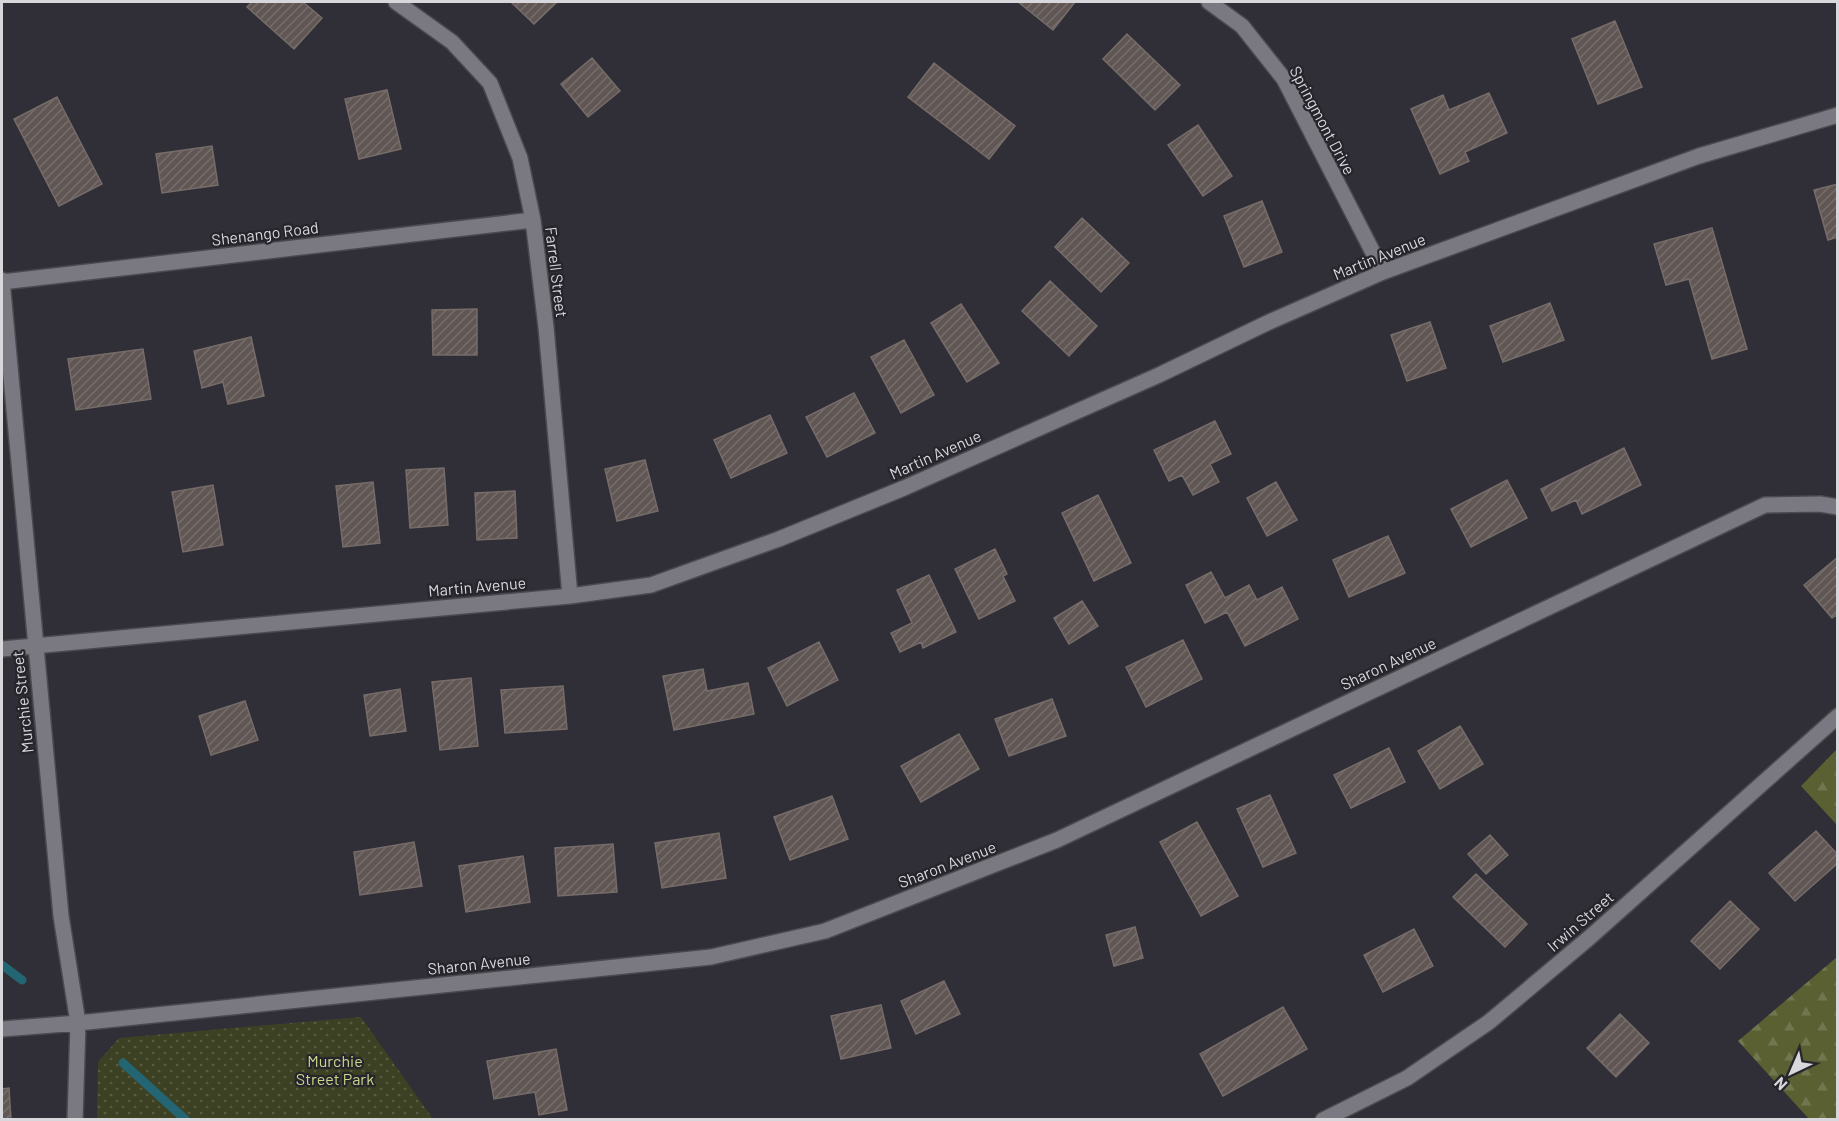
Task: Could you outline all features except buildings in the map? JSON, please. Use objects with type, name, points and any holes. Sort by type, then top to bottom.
[{"type":"street","name":"Farrell Street","points":[[396,2],[452,42],[490,83],[520,158],[532,220],[546,327],[570,596]]},
{"type":"street","name":"Springmont Drive","points":[[1209,2],[1242,26],[1284,79],[1383,272]]},
{"type":"street","name":"Martin Avenue","points":[[2,649],[570,596],[651,585],[779,539],[926,478],[1159,375],[1267,323],[1383,272],[1699,156],[1838,115]]},
{"type":"street","name":"Shenango Road","points":[[2,281],[532,220]]},
{"type":"street","name":"Murchie Street","points":[[2,281],[34,645],[61,916],[78,1023],[75,1119]]},
{"type":"street","name":"Sharon Avenue","points":[[2,1029],[711,957],[825,931],[1057,840],[1765,505],[1821,504],[1838,507]]},
{"type":"street","name":"Irwin Street","points":[[1323,1119],[1407,1078],[1489,1022],[1589,938],[1838,716]]},
{"type":"green space","points":[[1837,749],[1837,825],[1801,786]]},
{"type":"green space","points":[[1837,957],[1837,1119],[1809,1119],[1738,1041]]},
{"type":"green space","name":"Murchie Street Park","points":[[361,1017],[433,1119],[97,1119],[98,1062],[119,1038]]},
{"type":"waterway","points":[[2,965],[22,980]]},
{"type":"waterway","points":[[123,1063],[186,1120]]}]
